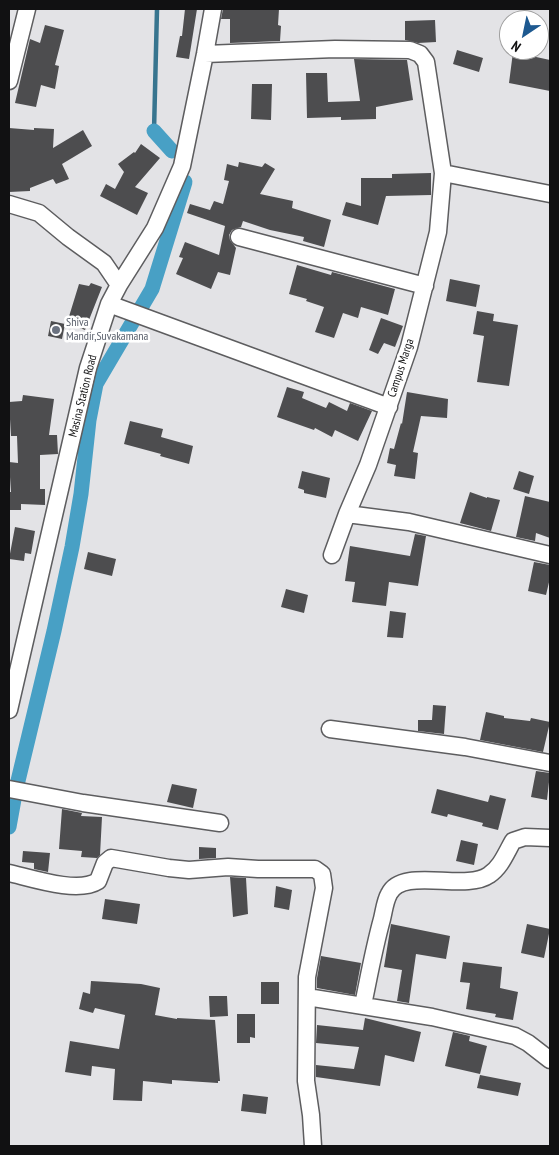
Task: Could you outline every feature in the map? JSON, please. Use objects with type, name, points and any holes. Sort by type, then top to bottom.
[{"type":"street","points":[[9,81],[27,9]]},
{"type":"street","name":"Masina Station Road","points":[[9,710],[88,368],[109,304],[155,228],[182,166],[213,9]]},
{"type":"street","name":"Campus Marga","points":[[205,54],[410,50],[420,54],[426,62],[443,173],[438,232],[409,348],[368,465],[332,555]]},
{"type":"street","points":[[443,173],[550,194]]},
{"type":"street","points":[[9,204],[39,213],[104,263],[119,285]]},
{"type":"street","points":[[239,236],[425,286]]},
{"type":"street","points":[[109,304],[388,407]]},
{"type":"street","points":[[347,514],[408,522],[550,555]]},
{"type":"street","points":[[330,729],[465,747],[550,763]]},
{"type":"street","points":[[9,788],[83,803],[220,823]]},
{"type":"street","points":[[363,1005],[389,893],[396,885],[407,881],[467,882],[487,876],[502,862],[513,841],[526,837],[550,838]]},
{"type":"street","points":[[9,873],[54,883],[91,885],[98,881],[104,863],[111,858],[189,870],[228,868],[315,869],[322,874],[324,888],[307,977],[306,1081],[314,1146]]},
{"type":"street","points":[[307,997],[432,1017],[515,1036],[528,1043],[550,1060]]},
{"type":"building","points":[[185,9],[197,9],[189,59],[176,57],[180,36],[182,36]]},
{"type":"building","points":[[223,9],[279,9],[280,41],[230,43],[230,19],[221,19]]},
{"type":"building","points":[[435,20],[436,42],[418,43],[405,40],[405,21]]},
{"type":"building","points":[[45,25],[64,30],[55,65],[59,66],[55,89],[41,85],[36,107],[15,103],[30,39],[40,43]]},
{"type":"building","points":[[457,50],[483,58],[479,72],[453,64]]},
{"type":"building","points":[[354,59],[407,60],[413,100],[376,107],[376,119],[341,120],[341,117],[307,118],[306,73],[327,73],[328,102],[360,101]]},
{"type":"building","points":[[512,60],[550,60],[550,91],[509,83]]},
{"type":"building","points":[[252,84],[272,84],[271,120],[251,119]]},
{"type":"building","points":[[9,128],[54,129],[53,148],[83,130],[92,146],[62,164],[69,179],[56,184],[53,179],[30,188],[30,191],[9,192]]},
{"type":"building","points":[[141,144],[160,158],[135,187],[148,193],[137,215],[100,196],[106,184],[115,189],[124,172],[118,164],[135,153]]},
{"type":"building","points":[[239,162],[262,167],[265,163],[275,169],[260,194],[293,201],[292,208],[331,220],[324,247],[303,241],[304,237],[270,230],[243,221],[241,227],[232,230],[229,235],[236,248],[230,275],[218,272],[211,289],[176,274],[183,258],[179,257],[185,242],[219,255],[225,226],[187,213],[190,204],[210,210],[214,201],[223,204],[229,181],[224,180],[227,164],[238,167]]},
{"type":"building","points":[[431,173],[431,195],[386,196],[378,225],[342,215],[346,202],[361,206],[361,178],[392,178],[392,174]]},
{"type":"building","points":[[297,265],[331,275],[332,272],[395,289],[388,315],[361,307],[358,318],[343,313],[334,338],[315,332],[324,307],[306,301],[307,299],[289,294]]},
{"type":"building","points":[[450,279],[480,285],[476,307],[446,301]]},
{"type":"building","points":[[91,283],[102,287],[85,330],[67,323],[79,284],[89,286]]},
{"type":"building","points":[[477,311],[494,314],[493,321],[518,325],[509,386],[477,382],[484,336],[473,334]]},
{"type":"building","points":[[381,318],[403,326],[395,347],[384,343],[378,354],[369,350]]},
{"type":"building","name":"Shiva Mandir,Suvakamana","points":[[51,321],[65,324],[62,339],[48,336]]},
{"type":"building","points":[[287,387],[304,392],[302,398],[326,408],[329,402],[347,411],[350,403],[372,411],[358,441],[335,430],[332,437],[315,428],[314,430],[277,417]]},
{"type":"building","points":[[407,392],[448,399],[447,418],[421,416],[413,452],[418,453],[415,479],[394,476],[396,465],[387,463],[390,448],[394,449],[402,424]]},
{"type":"building","points":[[23,395],[54,399],[49,435],[57,435],[58,454],[40,455],[40,489],[45,489],[45,505],[21,504],[21,510],[9,510],[9,492],[11,492],[9,462],[18,463],[17,436],[11,436],[9,402],[22,401]]},
{"type":"building","points":[[130,421],[163,429],[161,437],[193,446],[189,464],[124,444]]},
{"type":"building","points":[[302,471],[330,478],[326,498],[304,493],[304,490],[298,488]]},
{"type":"building","points":[[519,471],[534,476],[529,494],[513,489]]},
{"type":"building","points":[[470,492],[500,500],[491,531],[460,523]]},
{"type":"building","points":[[525,496],[550,502],[550,538],[536,533],[535,541],[516,537]]},
{"type":"building","points":[[15,527],[35,531],[31,554],[25,553],[24,561],[9,559]]},
{"type":"building","points":[[415,534],[426,536],[418,586],[389,582],[386,606],[352,602],[355,582],[345,581],[350,546],[410,556]]},
{"type":"building","points":[[88,552],[116,559],[112,576],[84,569]]},
{"type":"building","points":[[534,562],[550,565],[550,578],[546,595],[528,591]]},
{"type":"building","points":[[286,589],[308,595],[304,613],[281,607]]},
{"type":"building","points":[[390,611],[406,613],[403,638],[387,637]]},
{"type":"building","points":[[433,705],[446,706],[444,734],[418,731],[418,720],[432,720]]},
{"type":"building","points":[[486,712],[504,716],[504,718],[530,721],[531,718],[550,722],[543,752],[480,740]]},
{"type":"building","points":[[536,771],[550,773],[547,800],[531,797]]},
{"type":"building","points":[[172,784],[197,789],[193,808],[167,802]]},
{"type":"building","points":[[437,789],[488,802],[490,795],[506,799],[498,830],[482,826],[483,823],[448,814],[447,817],[431,813]]},
{"type":"building","points":[[62,809],[82,813],[81,816],[102,817],[100,855],[97,858],[81,857],[82,851],[59,849]]},
{"type":"building","points":[[461,840],[478,844],[474,865],[456,861]]},
{"type":"building","points":[[199,847],[216,848],[216,858],[199,859]]},
{"type":"building","points":[[23,851],[50,853],[48,872],[34,869],[34,863],[22,862]]},
{"type":"building","points":[[230,877],[246,878],[248,914],[233,917]]},
{"type":"building","points":[[276,886],[292,890],[289,910],[274,907]]},
{"type":"building","points":[[105,899],[140,904],[137,924],[102,919]]},
{"type":"building","points":[[391,924],[450,936],[446,959],[416,954],[409,1003],[397,1001],[402,970],[384,967]]},
{"type":"building","points":[[527,924],[550,929],[544,958],[521,953]]},
{"type":"building","points":[[321,956],[361,963],[355,995],[317,988]]},
{"type":"building","points":[[463,962],[502,967],[500,988],[518,992],[513,1020],[495,1017],[496,1014],[466,1009],[470,983],[460,982]]},
{"type":"building","points":[[91,981],[141,984],[160,988],[155,1015],[177,1019],[215,1020],[220,1081],[218,1083],[172,1080],[172,1084],[143,1081],[142,1101],[113,1100],[115,1069],[92,1066],[91,1076],[65,1072],[70,1041],[119,1049],[125,1015],[95,1008],[93,1013],[79,1009],[83,992],[90,994]]},
{"type":"building","points":[[261,982],[279,982],[279,1004],[261,1004]]},
{"type":"building","points":[[209,996],[227,996],[228,1016],[210,1017]]},
{"type":"building","points":[[237,1014],[255,1014],[255,1038],[250,1037],[250,1043],[237,1043]]},
{"type":"building","points":[[365,1018],[421,1032],[414,1062],[385,1055],[380,1086],[316,1077],[316,1065],[354,1069],[359,1047],[316,1043],[317,1025],[363,1030]]},
{"type":"building","points":[[453,1032],[470,1036],[469,1041],[487,1046],[480,1074],[445,1066]]},
{"type":"building","points":[[480,1075],[521,1083],[518,1096],[477,1088]]},
{"type":"building","points":[[243,1094],[268,1097],[266,1114],[241,1111]]},
{"type":"waterway","points":[[154,131],[157,9]]},
{"type":"waterway","points":[[154,131],[172,151]]},
{"type":"waterway","points":[[17,785],[72,547],[81,494],[89,420],[96,384],[152,289],[185,182]]},
{"type":"waterway","points":[[9,827],[15,794]]},
{"type":"place","name":"Shiva Mandir,Suvakamana","points":[[56,330]]}]
